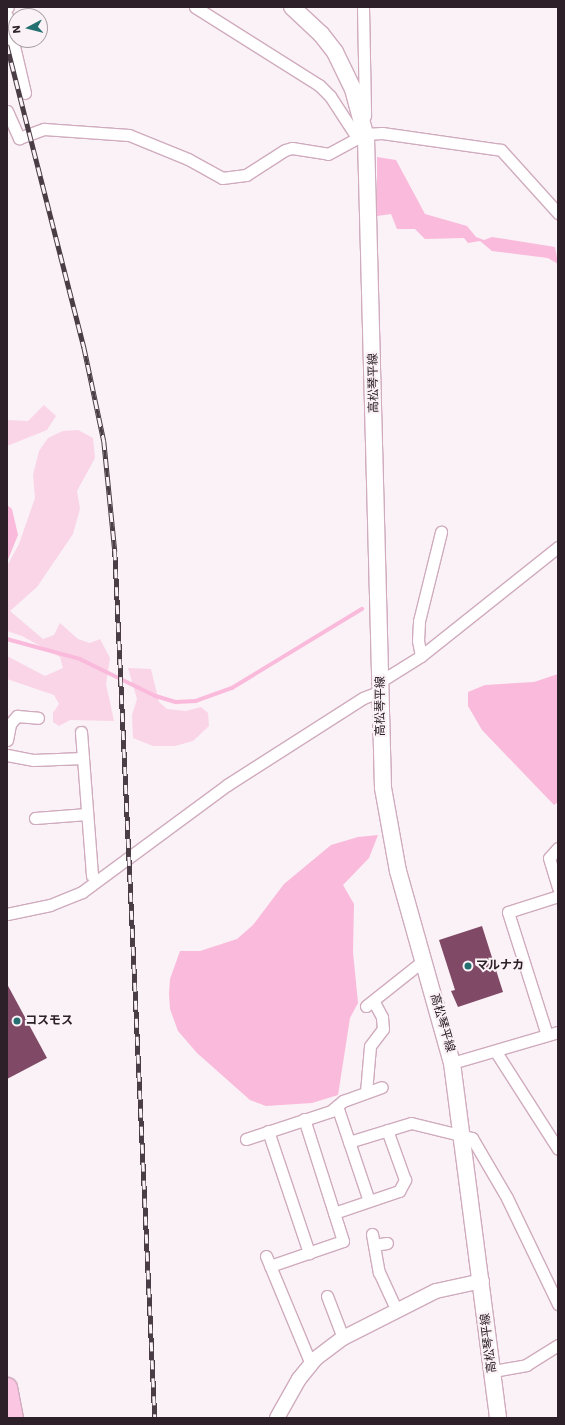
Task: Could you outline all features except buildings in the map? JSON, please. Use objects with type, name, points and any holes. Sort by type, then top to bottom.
[{"type":"highway","points":[[7,1387],[13,1418]]},
{"type":"main road","name":"高松琴平線","points":[[293,7],[321,34],[339,58],[353,89],[361,137],[369,172],[383,788],[389,828],[452,1063],[482,1281],[498,1418]]},
{"type":"street","points":[[195,7],[319,85],[330,96],[361,137]]},
{"type":"street","points":[[361,137],[363,7]]},
{"type":"street","points":[[7,16],[26,93]]},
{"type":"street","points":[[7,111],[19,138],[44,129],[128,135],[188,159],[222,178],[246,175],[285,150],[292,148],[328,154],[361,137],[382,133],[501,150],[558,213]]},
{"type":"street","points":[[421,656],[418,641],[419,621],[441,532]]},
{"type":"street","points":[[7,914],[50,905],[82,892],[227,785],[381,686],[558,547]]},
{"type":"street","points":[[7,740],[10,724],[17,716],[38,718]]},
{"type":"street","points":[[81,732],[92,876]]},
{"type":"street","points":[[7,755],[33,760],[83,758]]},
{"type":"street","points":[[35,818],[87,814]]},
{"type":"street","points":[[558,848],[549,858],[558,888]]},
{"type":"street","points":[[547,1035],[508,912],[558,896]]},
{"type":"street","points":[[366,1092],[370,1046],[383,1029],[382,1017],[370,1004],[402,979],[412,967],[424,960]]},
{"type":"street","points":[[452,1063],[496,1052],[558,1032]]},
{"type":"street","points":[[496,1052],[558,1149]]},
{"type":"street","points":[[246,1139],[331,1111],[337,1106],[366,1092],[382,1087]]},
{"type":"street","points":[[337,1106],[369,1201]]},
{"type":"street","points":[[304,1119],[344,1241],[309,1252],[268,1261],[311,1364]]},
{"type":"street","points":[[349,1142],[411,1122],[462,1134],[472,1138],[507,1198],[558,1304]]},
{"type":"street","points":[[334,1213],[399,1191],[405,1180],[387,1130]]},
{"type":"street","points":[[268,1131],[309,1252]]},
{"type":"street","points":[[372,1234],[379,1272],[396,1309]]},
{"type":"street","points":[[374,1245],[387,1243]]},
{"type":"street","points":[[277,1418],[311,1364],[343,1338],[396,1309],[436,1291],[482,1281]]},
{"type":"street","points":[[327,1296],[343,1338]]},
{"type":"street","points":[[493,1371],[526,1365],[558,1345]]},
{"type":"shaded area","points":[[377,157],[396,160],[425,214],[467,226],[476,237],[484,240],[492,237],[555,247],[558,264],[548,258],[492,251],[480,241],[468,243],[464,238],[425,239],[415,229],[397,229],[391,214],[377,216]]},
{"type":"shaded area","points":[[44,405],[56,416],[47,430],[7,446],[7,420],[28,421]]},
{"type":"shaded area","points":[[78,430],[93,438],[95,458],[77,491],[80,509],[73,534],[37,587],[10,611],[43,639],[54,635],[60,623],[78,639],[90,643],[100,639],[110,658],[106,684],[114,721],[70,720],[59,726],[53,722],[53,713],[59,704],[54,695],[7,679],[7,656],[45,676],[63,668],[60,657],[22,636],[7,631],[7,566],[19,544],[35,498],[33,475],[39,451],[48,438],[63,431]]},
{"type":"shaded area","points":[[7,505],[12,509],[18,535],[7,562]]},
{"type":"shaded area","points":[[128,668],[151,669],[159,702],[167,709],[186,711],[201,707],[208,713],[209,726],[193,741],[175,746],[153,746],[133,738],[132,715],[137,699]]},
{"type":"shaded area","points":[[558,674],[558,802],[554,805],[482,730],[468,706],[468,692],[485,685],[534,682]]},
{"type":"shaded area","points":[[378,835],[369,858],[343,885],[354,904],[353,952],[358,1003],[350,1018],[338,1095],[312,1103],[266,1106],[250,1100],[197,1053],[178,1031],[170,1009],[169,994],[170,979],[180,951],[200,951],[237,939],[253,925],[284,884],[331,845],[358,837]]},
{"type":"waterway","points":[[7,639],[80,659],[156,696],[176,702],[196,701],[232,688],[362,609]]},
{"type":"railway","points":[[7,45],[84,347],[104,441],[115,551],[155,1418]]},
{"type":"place","name":"マルナカ","points":[[468,966]]},
{"type":"place","name":"コスモス","points":[[17,1021]]}]
